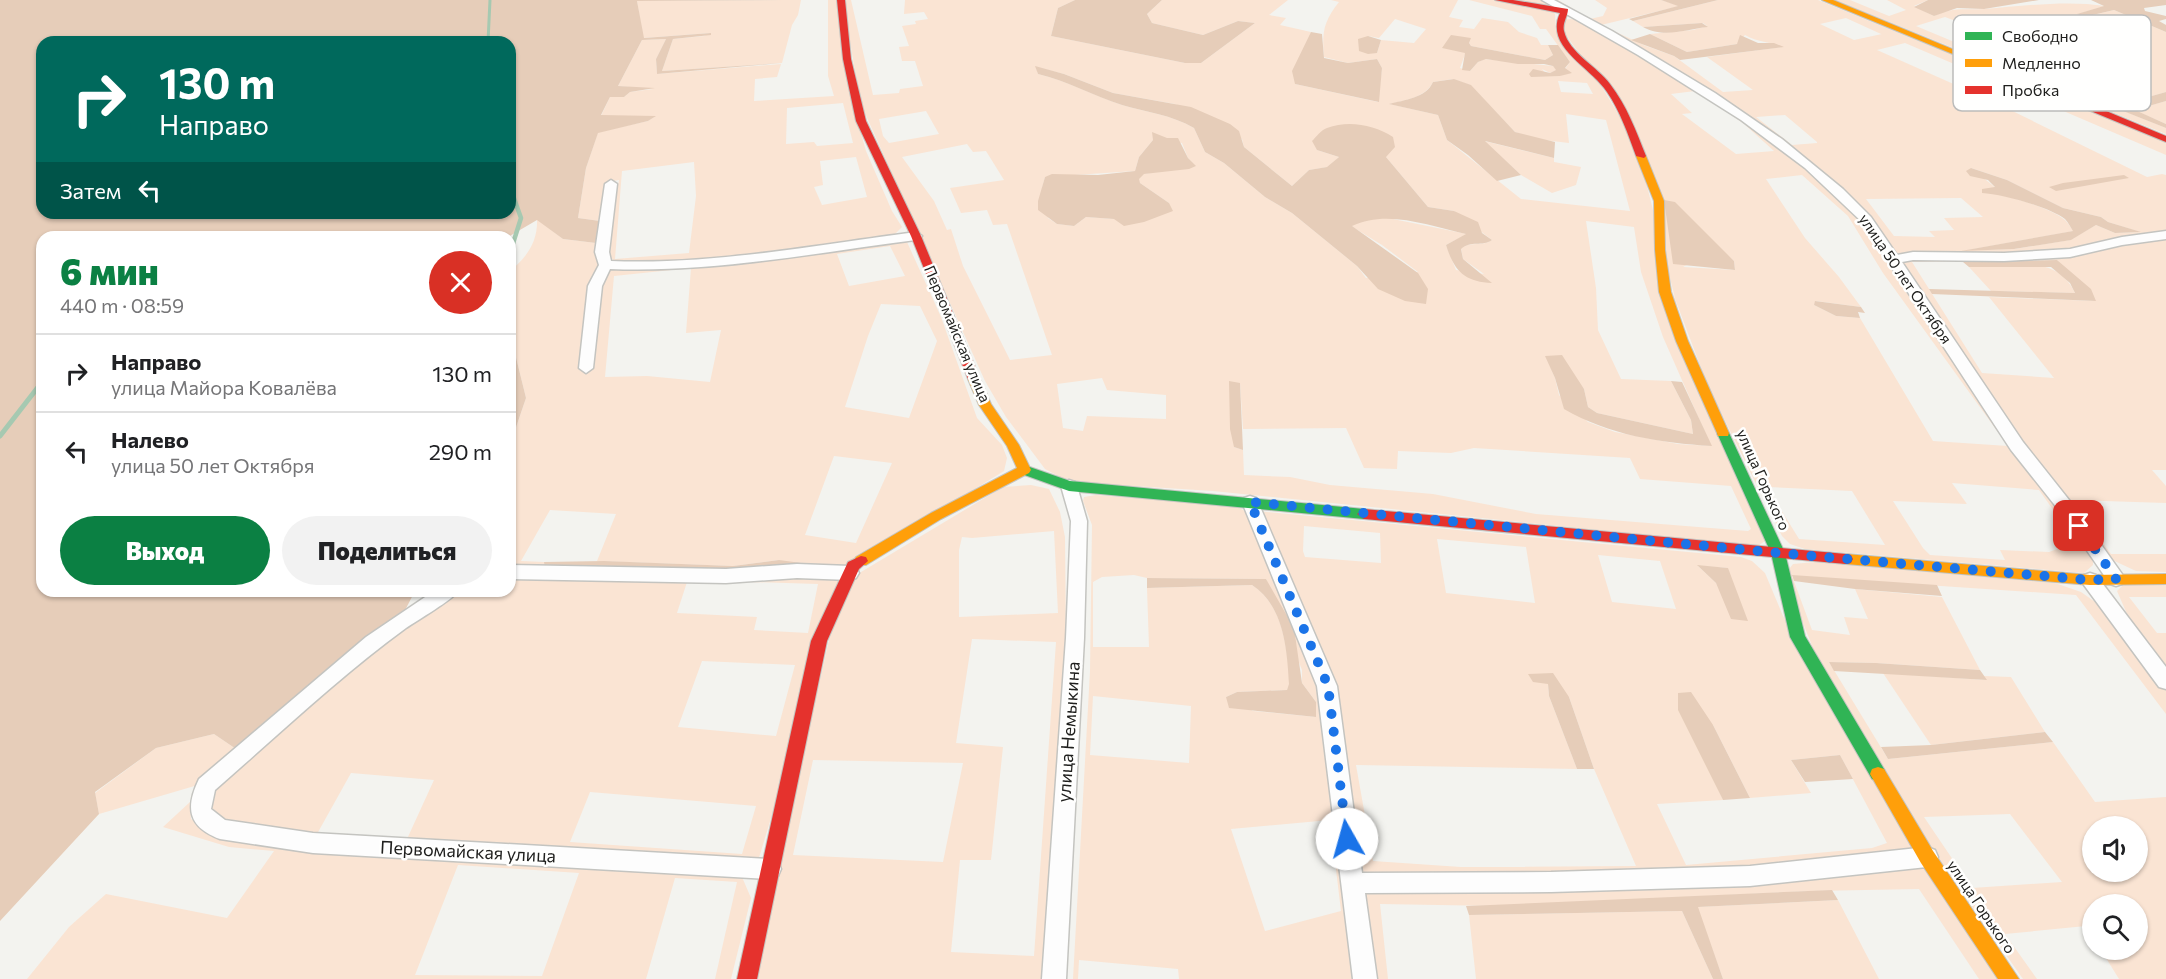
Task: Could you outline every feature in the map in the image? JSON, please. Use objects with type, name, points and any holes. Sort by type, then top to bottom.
[{"type":"street","name":"Первомайская улица","points":[[841,0],[847,60],[861,121],[916,236],[985,405],[1013,445],[1024,470]]},
{"type":"street","name":"улица 50 лет Октября","points":[[1499,0],[1565,11]]},
{"type":"street","name":"улица 50 лет Октября","points":[[1547,0],[1606,32],[1722,103],[1842,193],[1867,220],[2016,447],[2067,509],[2116,579]]},
{"type":"street","points":[[1826,0],[1953,52]]},
{"type":"street","name":"улица Горького","points":[[1565,11],[1559,19],[1558,30],[1575,55],[1606,83],[1630,128],[1659,201],[1660,250],[1668,302],[1682,341],[1778,553],[1798,637],[1927,857],[2009,979]]},
{"type":"street","points":[[2098,111],[2166,139]]},
{"type":"street","points":[[586,368],[595,286],[606,265],[602,252],[611,184]]},
{"type":"street","points":[[1893,260],[1912,256],[2004,257],[2070,253],[2122,241],[2166,235]]},
{"type":"street","points":[[606,265],[645,267],[704,263],[916,236]]},
{"type":"street","points":[[747,979],[819,641],[853,566],[936,516],[1024,470],[1069,486],[2090,580],[2166,579]]},
{"type":"street","name":"улица Немыкина","points":[[1054,979],[1075,638],[1079,532],[1079,521],[1069,486]]},
{"type":"street","points":[[1250,502],[1328,686],[1365,979]]},
{"type":"street","points":[[516,572],[726,576],[797,571],[850,573]]},
{"type":"street","points":[[2090,580],[2166,681]]},
{"type":"street","name":"Первомайская улица","points":[[438,597],[373,642],[206,786],[200,813],[220,828],[313,843],[770,869]]},
{"type":"street","points":[[1353,883],[1551,882],[1750,876],[1927,857]]},
{"type":"shaded area","points":[[0,0],[783,0],[637,1],[644,38],[711,33],[711,35],[673,39],[662,71],[782,63],[657,74],[656,59],[666,39],[642,40],[618,86],[655,88],[630,92],[624,97],[610,97],[601,115],[656,116],[648,121],[598,133],[586,168],[578,218],[600,221],[596,243],[563,239],[537,220],[516,232],[36,231],[36,597],[412,597],[401,618],[239,751],[214,734],[156,748],[95,792],[99,814],[0,921]]},
{"type":"shaded area","points":[[801,0],[782,63],[662,71],[673,39],[704,36],[711,33],[643,38],[637,1]]},
{"type":"shaded area","points":[[828,0],[836,0],[853,106],[866,151],[892,211],[902,227],[895,234],[795,250],[690,261],[624,263],[613,260],[609,255],[610,225],[619,180],[607,182],[600,221],[578,218],[586,168],[598,132],[648,121],[654,117],[601,116],[610,97],[624,97],[630,92],[653,89],[618,86],[642,40],[666,39],[656,59],[657,74],[781,64],[777,77],[755,79],[754,101],[834,96],[828,76]],"holes":[[[843,103],[853,143],[817,146],[814,142],[786,144],[787,108]],[[856,157],[867,197],[822,205],[814,187],[823,185],[820,161]],[[694,162],[696,196],[689,253],[615,259],[622,171]]]},
{"type":"shaded area","points":[[843,0],[851,0],[873,95],[899,93],[900,89],[923,86],[915,61],[902,61],[899,47],[909,46],[902,26],[928,19],[924,12],[904,14],[905,0],[1075,0],[1058,8],[1051,36],[1185,63],[1201,63],[1255,23],[1238,21],[1203,35],[1152,23],[1147,14],[1162,0],[1288,0],[1269,15],[1286,18],[1280,25],[1311,32],[1295,84],[1378,102],[1382,68],[1377,59],[1348,63],[1324,57],[1325,28],[1339,2],[1331,0],[1458,0],[1449,17],[1463,20],[1459,27],[1474,29],[1482,18],[1508,22],[1519,32],[1537,38],[1541,45],[1548,45],[1553,55],[1545,60],[1471,46],[1469,43],[1460,68],[1470,71],[1478,62],[1485,59],[1553,66],[1557,70],[1550,73],[1542,69],[1547,75],[1560,76],[1570,62],[1546,29],[1540,29],[1532,16],[1469,0],[1545,0],[1555,14],[1556,31],[1594,74],[1628,130],[1655,200],[1657,251],[1766,540],[1758,546],[1213,491],[1086,483],[1060,477],[1045,469],[1006,417],[985,381],[864,111]],"holes":[[[1395,19],[1426,29],[1414,43],[1381,40],[1377,53],[1368,36],[1379,38]],[[1036,67],[1064,74],[1113,93],[1175,104],[1242,139],[1244,147],[1292,186],[1309,170],[1328,167],[1339,157],[1317,150],[1386,157],[1428,207],[1454,211],[1492,240],[1461,248],[1463,259],[1484,274],[1456,270],[1446,245],[1467,234],[1383,217],[1366,219],[1351,226],[1382,245],[1418,272],[1366,278],[1357,266],[1292,213],[1265,197],[1224,163],[1205,152],[1194,128],[1168,117],[1122,105],[1038,74]],[[1453,79],[1470,85],[1515,132],[1536,139],[1569,143],[1566,114],[1606,120],[1630,211],[1521,199],[1447,140],[1438,115],[1390,104],[1415,97],[1426,91],[1433,82]],[[1558,81],[1587,83],[1593,94],[1561,92]],[[926,111],[939,134],[889,143],[883,136],[879,119]],[[1153,140],[1182,143],[1188,158],[1195,166],[1143,174],[1138,179],[1140,183],[1169,203],[1114,219],[1086,217],[1074,226],[1057,224],[1048,218],[1042,188],[1045,177],[1135,171],[1139,157]],[[967,144],[973,152],[986,151],[1004,180],[950,188],[961,213],[987,210],[993,225],[1007,224],[1052,355],[1010,360],[963,266],[951,229],[947,230],[934,201],[902,157]],[[1586,221],[1634,227],[1641,272],[1663,337],[1711,446],[1678,444],[1615,432],[1588,422],[1559,395],[1546,356],[1584,389],[1588,407],[1597,413],[1693,434],[1691,420],[1671,381],[1621,379],[1598,330],[1596,288]],[[1102,378],[1107,390],[1166,395],[1166,419],[1087,416],[1083,431],[1063,428],[1057,384]],[[1240,383],[1243,429],[1346,428],[1364,468],[1397,469],[1398,451],[1451,453],[1474,448],[1630,458],[1640,479],[1731,486],[1751,529],[1748,531],[1536,514],[1433,494],[1330,485],[1290,477],[1244,475],[1243,450],[1234,447]]]},
{"type":"shaded area","points":[[1075,0],[1162,0],[1147,14],[1152,23],[1203,35],[1238,21],[1255,23],[1201,63],[1185,63],[1051,36],[1058,8]]},
{"type":"shaded area","points":[[1553,0],[1558,0],[1590,19],[1603,16],[1607,8],[1595,0],[1661,0],[1680,6],[1601,25],[1674,56],[1723,92],[1753,90],[1707,57],[1782,47],[1745,35],[1737,44],[1687,52],[1650,34],[1693,30],[1707,26],[1703,23],[1643,27],[1633,21],[1718,0],[1818,0],[1953,55],[1953,64],[1905,43],[1877,50],[1953,84],[1953,111],[2012,111],[2147,177],[2166,175],[2166,233],[2066,252],[1897,257],[1799,155]],"holes":[[[1846,18],[1882,34],[1854,40],[1820,24]],[[1785,115],[1817,142],[1817,143],[1792,145],[1756,117]],[[1971,168],[2007,180],[2063,208],[2101,217],[2108,222],[2140,232],[2115,233],[2096,225],[2070,240],[2014,249],[1968,250],[2074,231],[2065,220],[2049,210],[2013,198],[1983,192],[1996,188]],[[1961,198],[1983,217],[1944,218],[1954,230],[1929,231],[1935,237],[1894,236],[1866,199]]]},
{"type":"shaded area","points":[[1661,0],[1718,0],[1633,21],[1629,19],[1678,6]]},
{"type":"shaded area","points":[[1835,0],[1850,0],[1889,16],[1906,10],[1887,0],[1928,0],[1914,6],[1934,16],[1953,10],[2045,4],[2105,6],[2078,14],[2080,15],[1953,15],[1953,20],[1945,17],[1916,26],[1953,41],[1953,48]]},
{"type":"shaded area","points":[[1928,0],[2039,0],[1984,9],[1957,8],[1934,16],[1914,7]]},
{"type":"shaded area","points":[[2091,0],[2166,0],[2166,5],[2144,8],[2145,11],[2166,16],[2166,19],[2159,21],[2166,25],[2166,32],[2151,26],[2151,15],[2126,15],[2114,10],[2093,15],[2077,14],[2104,6]]},
{"type":"shaded area","points":[[2114,10],[2126,15],[2093,15]]},
{"type":"shaded area","points":[[1563,20],[1578,20],[1605,34],[1723,106],[1814,173],[1862,221],[2063,510],[2093,557],[2093,565],[2084,573],[1805,549],[1790,544],[1782,536],[1686,342],[1632,126],[1563,31]],"holes":[[[1695,91],[1743,123],[1774,151],[1736,154],[1682,114],[1692,113],[1671,94]],[[1802,175],[1848,216],[1883,273],[2008,446],[1933,441],[1860,318],[1836,316],[1814,305],[1816,301],[1861,307],[1839,277],[1805,238],[1766,179]],[[1718,247],[1734,261],[1735,270],[1683,267]],[[1952,483],[2039,490],[2081,549],[2060,548],[2049,552],[2000,550],[2005,560],[1930,555],[1923,548],[1893,501],[1967,504]],[[1767,487],[1852,491],[1885,545],[1799,539]]]},
{"type":"shaded area","points":[[1702,23],[1708,27],[1667,33],[1651,31],[1643,27]]},
{"type":"shaded area","points":[[2151,26],[2166,32],[2166,92],[2151,96]]},
{"type":"shaded area","points":[[1311,32],[1322,34],[1324,58],[1348,63],[1377,59],[1382,68],[1379,102],[1295,84],[1292,71]]},
{"type":"shaded area","points":[[1650,34],[1687,52],[1737,44],[1740,35],[1758,43],[1774,43],[1784,47],[1680,60],[1631,40]]},
{"type":"shaded area","points":[[1451,35],[1471,38],[1469,43],[1471,46],[1545,60],[1553,55],[1548,45],[1558,45],[1570,62],[1565,68],[1572,73],[1560,76],[1531,77],[1529,74],[1533,69],[1550,73],[1556,70],[1553,66],[1544,64],[1518,64],[1486,59],[1478,62],[1470,71],[1462,70],[1465,53],[1442,48]]},
{"type":"shaded area","points":[[1368,36],[1381,40],[1377,53],[1368,54],[1359,51],[1358,39]]},
{"type":"shaded area","points":[[1035,66],[1064,74],[1113,93],[1191,107],[1230,124],[1239,131],[1244,147],[1292,186],[1309,170],[1327,167],[1339,157],[1317,150],[1312,141],[1325,129],[1353,124],[1386,133],[1393,137],[1395,147],[1386,157],[1428,207],[1454,211],[1478,222],[1482,233],[1492,240],[1461,249],[1463,259],[1492,283],[1468,277],[1453,262],[1446,245],[1466,234],[1423,223],[1380,219],[1352,226],[1418,273],[1428,289],[1426,304],[1405,301],[1378,289],[1357,266],[1292,213],[1265,197],[1224,163],[1205,152],[1194,128],[1177,120],[1122,105],[1038,74]]},
{"type":"shaded area","points":[[1454,79],[1471,85],[1515,132],[1555,142],[1554,158],[1485,141],[1521,175],[1497,181],[1447,140],[1438,115],[1389,104],[1420,95],[1433,82]]},
{"type":"shaded area","points":[[2166,92],[2166,101],[2151,105],[2151,96]]},
{"type":"shaded area","points":[[2166,101],[2166,124],[2136,111],[2151,111],[2151,105]]},
{"type":"shaded area","points":[[2063,111],[2090,111],[2166,142],[2166,155]]},
{"type":"shaded area","points":[[2109,111],[2124,111],[2166,128],[2166,134]]},
{"type":"shaded area","points":[[2123,111],[2137,111],[2166,124],[2166,128]]},
{"type":"shaded area","points":[[1152,132],[1167,138],[1178,138],[1188,158],[1196,166],[1189,169],[1144,174],[1139,179],[1140,183],[1169,203],[1173,211],[1144,222],[1124,226],[1114,219],[1086,217],[1074,226],[1057,224],[1038,210],[1038,201],[1045,177],[1052,174],[1098,175],[1135,171],[1139,157],[1153,140]]},
{"type":"shaded area","points":[[1484,141],[1554,158],[1554,162],[1581,167],[1576,185],[1552,193],[1521,175]]},
{"type":"shaded area","points":[[1971,168],[2007,180],[2063,208],[2101,217],[2108,222],[2141,232],[2115,233],[2096,225],[2071,240],[2014,249],[1961,251],[2073,231],[2065,219],[2058,214],[2013,199],[1982,193],[1982,189],[1995,187],[1988,180],[1970,176],[1966,171]]},
{"type":"shaded area","points":[[2124,175],[2129,178],[2056,191],[2049,187],[2063,183]]},
{"type":"shaded area","points":[[1664,200],[1675,202],[1734,261],[1735,270],[1673,264]]},
{"type":"shaded area","points":[[537,219],[563,239],[596,243],[600,266],[617,270],[725,263],[901,240],[907,242],[941,317],[977,418],[1002,445],[1007,458],[1004,471],[848,567],[795,568],[779,560],[733,566],[597,561],[616,514],[550,510],[521,561],[544,562],[545,569],[516,570],[516,427],[526,398],[516,357],[516,266],[530,248],[536,235]],"holes":[[[890,246],[905,276],[849,286],[837,254]],[[691,268],[686,333],[721,330],[710,382],[647,376],[605,377],[614,276]],[[881,304],[920,306],[937,341],[909,418],[845,407]],[[834,456],[892,463],[856,543],[805,535]]]},
{"type":"shaded area","points":[[2166,238],[2166,470],[2152,470],[2166,486],[2166,503],[2073,500],[2111,554],[2166,554],[2166,572],[2136,571],[2108,558],[2020,442],[1899,261],[1915,258],[2008,259]],"holes":[[[2057,260],[2095,301],[1989,297],[2054,378],[1982,373],[1912,262]]]},
{"type":"shaded area","points":[[2057,260],[2091,289],[2096,301],[1932,294],[1929,289],[2075,293],[2070,283],[2051,267],[1969,267],[1963,262]]},
{"type":"shaded area","points":[[2038,266],[2060,274],[2075,293],[1991,291],[1969,267]]},
{"type":"shaded area","points":[[1815,301],[1861,307],[1865,313],[1858,312],[1860,318],[1836,316],[1814,305]]},
{"type":"shaded area","points":[[1562,355],[1584,389],[1588,407],[1597,413],[1693,434],[1691,420],[1671,381],[1682,382],[1712,446],[1673,443],[1635,436],[1599,425],[1564,409],[1555,378],[1545,356]]},
{"type":"shaded area","points":[[516,357],[526,398],[516,427]]},
{"type":"shaded area","points":[[1229,381],[1240,383],[1243,450],[1234,447],[1230,429]]},
{"type":"shaded area","points":[[1031,485],[1049,489],[1060,512],[1065,537],[1066,638],[1043,979],[753,979],[835,613],[851,578],[1003,487]],"holes":[[[1054,531],[1058,613],[959,617],[959,550],[962,537]],[[972,639],[1056,642],[1034,956],[951,952],[960,860],[991,860],[1003,747],[956,743]],[[813,760],[963,763],[943,862],[793,855]]]},
{"type":"shaded area","points":[[1096,495],[1235,506],[1247,512],[1321,692],[1359,979],[1179,979],[1178,969],[1079,960],[1078,979],[1073,979],[1090,671],[1092,525],[1083,501],[1084,497]],"holes":[[[1134,575],[1147,578],[1266,579],[1302,670],[1302,683],[1316,702],[1316,717],[1253,711],[1226,697],[1237,692],[1287,690],[1290,684],[1282,629],[1271,604],[1252,585],[1147,588],[1149,647],[1093,647],[1093,582],[1102,577]],[[1093,696],[1191,706],[1189,763],[1090,755]],[[1330,820],[1341,911],[1265,931],[1231,829]]]},
{"type":"shaded area","points":[[1257,511],[1741,557],[1752,561],[1765,573],[1783,616],[1917,850],[1747,870],[1359,878],[1330,686],[1310,622]],"holes":[[[1304,526],[1380,533],[1381,563],[1305,557],[1303,551]],[[1437,539],[1526,547],[1535,603],[1446,593]],[[1598,555],[1660,561],[1676,609],[1612,602]],[[1698,566],[1728,568],[1723,596],[1716,583]],[[1548,684],[1569,697],[1594,769],[1636,866],[1461,867],[1373,861],[1356,765],[1577,769],[1549,696]],[[1713,725],[1750,798],[1811,793],[1791,760],[1840,755],[1887,843],[1872,848],[1686,865],[1657,804],[1723,800],[1707,764]]]},
{"type":"shaded area","points":[[779,560],[801,563],[795,568],[726,574],[545,569],[544,562],[604,561],[733,566]]},
{"type":"shaded area","points":[[1815,562],[2055,583],[2081,592],[2098,604],[2125,635],[2166,690],[2166,714],[2076,595],[1792,576],[1812,630],[1850,635],[1844,617],[1868,619],[1855,589],[1942,597],[1980,670],[1829,662],[1888,759],[2053,742],[2095,802],[2166,797],[2166,979],[2119,979],[2107,960],[2148,960],[2148,894],[2082,894],[2082,926],[2005,934],[2037,979],[2023,979],[1909,817],[1817,658],[1786,573],[1793,564]],"holes":[[[2010,814],[2062,882],[1972,888],[1924,817]]]},
{"type":"shaded area","points":[[1697,565],[1728,568],[1748,621],[1731,619],[1716,583]]},
{"type":"shaded area","points":[[516,575],[844,577],[758,861],[260,832],[209,814],[212,788],[377,642],[445,597],[516,597]],"holes":[[[687,582],[818,584],[808,633],[754,630],[757,617],[677,613]],[[702,661],[795,665],[776,736],[678,727]],[[351,773],[434,780],[407,839],[317,834]],[[590,792],[756,806],[742,854],[570,842]]]},
{"type":"shaded area","points":[[1792,575],[1937,585],[1942,596],[1855,589],[1794,581]]},
{"type":"shaded area","points":[[1147,578],[1266,579],[1294,628],[1302,683],[1316,702],[1316,717],[1229,708],[1226,697],[1237,692],[1287,690],[1289,684],[1282,629],[1271,604],[1263,594],[1252,585],[1147,588]]},
{"type":"shaded area","points":[[2124,584],[2166,584],[2166,597],[2129,597],[2157,633],[2166,633],[2166,668],[2127,614],[2117,591]]},
{"type":"shaded area","points":[[1829,662],[1980,670],[1987,680],[1834,671]]},
{"type":"shaded area","points":[[1553,673],[1569,697],[1594,769],[1577,769],[1549,696],[1548,684],[1533,682],[1528,674]]},
{"type":"shaded area","points":[[1883,673],[1986,680],[1984,676],[2011,677],[2045,732],[1931,745]]},
{"type":"shaded area","points":[[1691,692],[1713,725],[1750,798],[1723,800],[1678,710],[1678,693]]},
{"type":"shaded area","points":[[2045,732],[2053,742],[1888,759],[1881,747],[1931,745]]},
{"type":"shaded area","points":[[214,734],[239,751],[198,785],[99,814],[95,793],[156,748]]},
{"type":"shaded area","points":[[1840,755],[1853,779],[1805,782],[1791,760]]},
{"type":"shaded area","points":[[190,802],[191,819],[213,833],[742,877],[751,898],[731,979],[715,979],[737,882],[675,878],[646,979],[27,979],[69,927],[106,894],[227,918],[274,851],[229,847],[163,827]],"holes":[[[458,865],[579,873],[542,976],[415,975]]]},
{"type":"shaded area","points":[[1924,863],[2005,979],[1979,979],[1919,889],[1812,891],[1496,906],[1380,904],[1388,979],[1373,979],[1361,889]]},
{"type":"shaded area","points":[[1832,890],[1838,900],[1698,907],[1723,979],[1713,979],[1682,911],[1469,915],[1466,906]]},
{"type":"shaded area","points":[[1838,900],[1879,979],[1723,979],[1697,907]]},
{"type":"shaded area","points":[[1682,911],[1713,979],[1476,979],[1469,915]]},
{"type":"waterway","points":[[488,36],[490,0]]},
{"type":"waterway","points":[[516,204],[521,218],[516,234]]},
{"type":"waterway","points":[[0,436],[36,390]]},
{"type":"traffic: fast","points":[[1723,433],[1778,553],[1798,637],[1878,774]]},
{"type":"traffic: fast","points":[[1024,470],[1069,486],[1364,514]]},
{"type":"traffic: slow","points":[[1826,0],[1953,52]]},
{"type":"traffic: slow","points":[[1641,156],[1659,201],[1660,250],[1665,292],[1682,341],[1723,433]]},
{"type":"traffic: slow","points":[[861,561],[936,516],[1024,470],[1013,445],[985,405],[974,379]]},
{"type":"traffic: slow","points":[[1846,559],[2090,580],[2166,579]]},
{"type":"traffic: slow","points":[[1878,774],[1927,857],[2009,979]]},
{"type":"traffic: jam","points":[[841,0],[847,59],[861,121],[916,236],[974,379]]},
{"type":"traffic: jam","points":[[1499,0],[1565,11],[1560,22],[1560,32],[1565,42],[1612,92],[1641,156]]},
{"type":"traffic: jam","points":[[2098,111],[2166,139]]},
{"type":"traffic: jam","points":[[1364,514],[1846,559]]},
{"type":"traffic: jam","points":[[747,979],[819,641],[853,566],[861,561]]},
{"type":"route","points":[[1347,839],[1328,686],[1250,502],[1778,553],[2090,580],[2116,579],[2079,526]]}]
